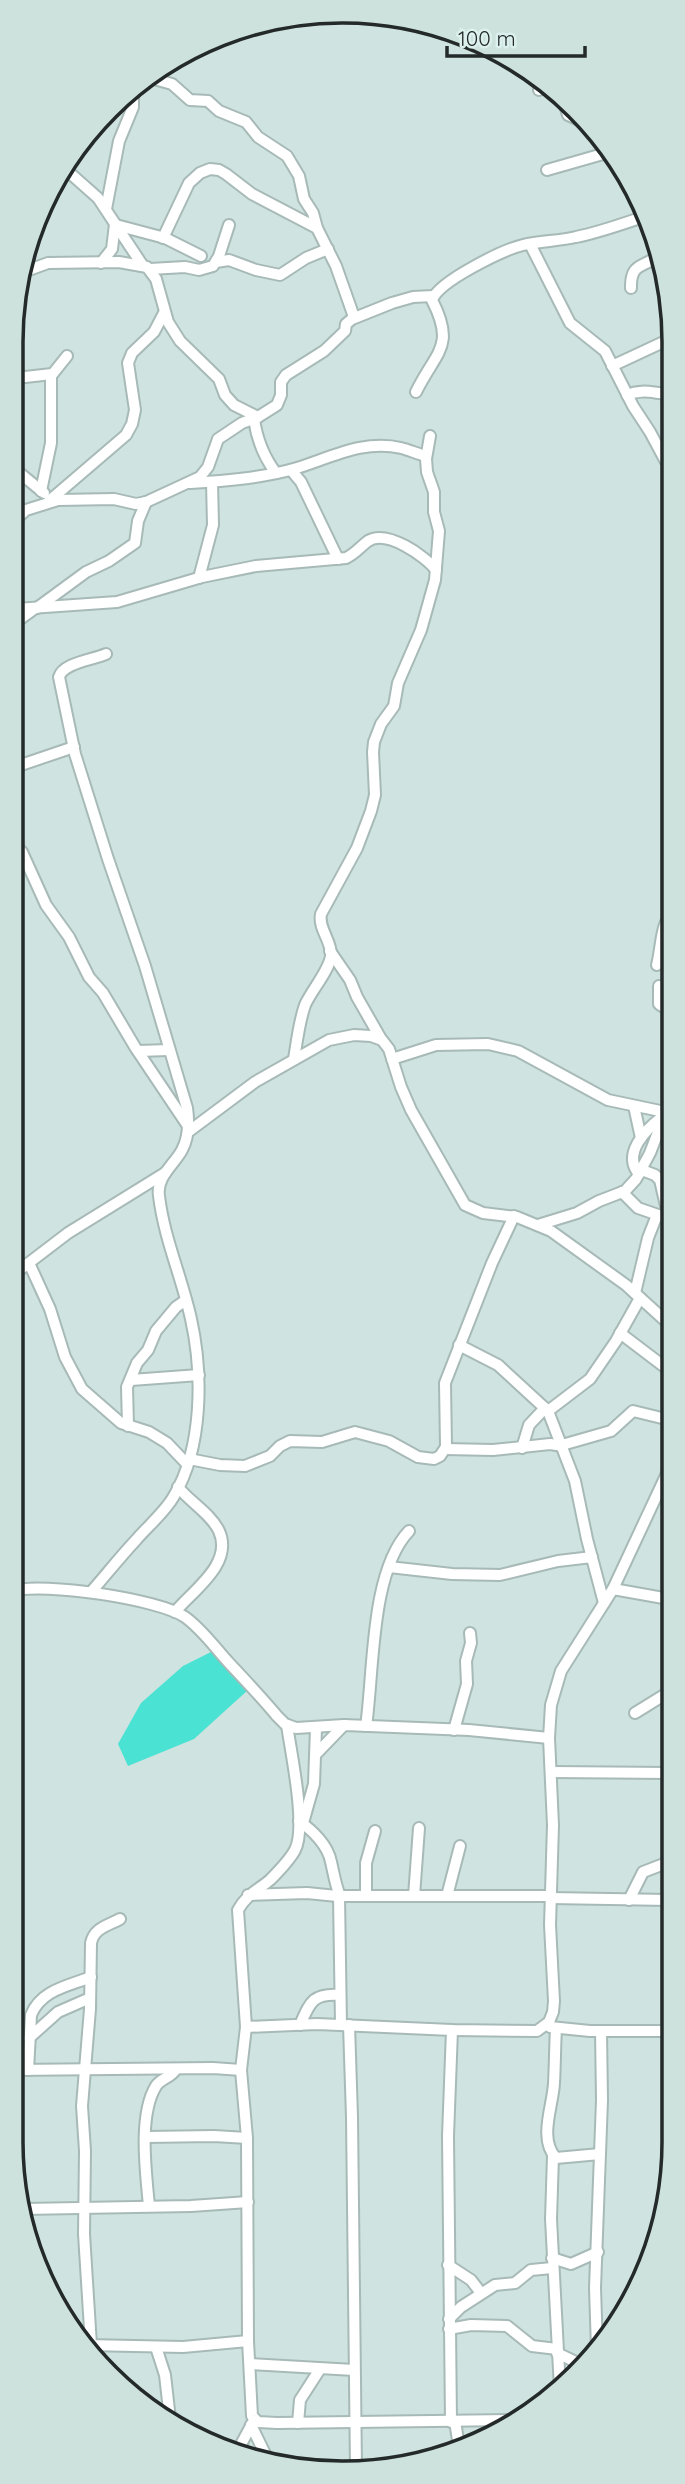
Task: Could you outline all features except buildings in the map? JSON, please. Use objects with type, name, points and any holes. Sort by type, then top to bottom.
[{"type":"street","points":[[159,81],[172,85],[190,100],[208,101],[219,111],[246,122],[258,136],[287,156],[299,176],[304,199],[313,213],[317,228],[347,293],[354,317]]},
{"type":"street","points":[[106,209],[119,141],[133,101]]},
{"type":"street","points":[[547,170],[601,155]]},
{"type":"street","points":[[163,238],[189,183],[200,173],[210,169],[219,170],[252,194],[317,228]]},
{"type":"street","points":[[71,174],[98,198],[156,279],[164,313],[180,341],[219,379],[241,424],[258,442]]},
{"type":"street","points":[[23,512],[58,500],[114,499],[136,504],[200,477],[208,467],[218,439],[277,405],[281,395],[281,382],[286,375],[324,351],[345,331],[346,324],[354,317],[413,298],[433,296],[476,266],[509,250],[576,237],[637,219]]},
{"type":"street","points":[[116,225],[163,238],[201,256]]},
{"type":"street","points":[[101,263],[112,248],[116,225]]},
{"type":"street","points":[[218,259],[229,225]]},
{"type":"street","points":[[530,244],[570,323],[605,351],[662,455]]},
{"type":"street","points":[[32,269],[48,263],[119,262],[146,267],[185,267],[199,270],[218,259],[235,261],[256,271],[281,275],[306,258],[328,249]]},
{"type":"street","points":[[185,267],[201,256],[212,253],[218,259]]},
{"type":"street","points":[[631,288],[635,267],[651,260]]},
{"type":"street","points":[[416,392],[439,353],[444,339],[444,330],[432,300],[433,296]]},
{"type":"street","points":[[49,501],[126,435],[135,410],[128,363],[132,353],[154,332],[164,313]]},
{"type":"street","points":[[612,366],[662,343]]},
{"type":"street","points":[[41,491],[51,443],[52,374],[67,356]]},
{"type":"street","points":[[23,377],[52,374]]},
{"type":"street","points":[[627,395],[648,390],[662,392]]},
{"type":"street","points":[[232,404],[256,418]]},
{"type":"street","points":[[256,418],[258,442],[276,473]]},
{"type":"street","points":[[430,436],[426,456],[427,472],[435,492],[434,512],[439,531],[436,570],[421,629],[398,683],[394,706],[381,724],[374,742],[375,795],[371,811],[357,848],[321,917],[321,924],[330,951],[350,980],[381,1040],[389,1049],[411,1110],[464,1205],[483,1213],[514,1216],[538,1225],[626,1285],[662,1318]]},
{"type":"street","points":[[186,483],[276,473],[362,448],[402,448],[426,456]]},
{"type":"street","points":[[291,470],[301,482],[338,559]]},
{"type":"street","points":[[23,476],[49,501]]},
{"type":"street","points":[[199,578],[213,525],[212,482]]},
{"type":"street","points":[[23,617],[86,572],[109,561],[135,543],[138,521],[146,502]]},
{"type":"street","points":[[23,609],[117,602],[199,578],[256,566],[338,559],[355,554],[368,541],[376,538],[415,550],[436,570]]},
{"type":"street","points":[[91,1592],[162,1512],[178,1487],[188,1462],[198,1404],[199,1376],[193,1331],[158,1193],[161,1180],[182,1150],[188,1129],[187,1108],[145,966],[108,859],[74,747],[60,674],[67,667],[88,662],[106,653]]},
{"type":"street","points":[[23,764],[74,747]]},
{"type":"street","points":[[23,854],[46,905],[69,937],[89,977],[103,993],[188,1129]]},
{"type":"street","points":[[657,965],[662,943]]},
{"type":"street","points":[[294,1059],[306,1002],[329,963],[330,951]]},
{"type":"street","points":[[659,986],[659,1004],[662,1006]]},
{"type":"street","points":[[188,1129],[255,1083],[330,1040],[354,1035],[371,1036],[381,1040]]},
{"type":"street","points":[[392,1059],[436,1045],[488,1044],[518,1051],[600,1096],[634,1106],[662,1109]]},
{"type":"street","points":[[138,1051],[169,1050]]},
{"type":"street","points":[[634,1106],[641,1138]]},
{"type":"street","points":[[662,1115],[641,1138],[631,1160],[640,1172],[655,1175],[662,1188]]},
{"type":"street","points":[[538,1225],[577,1213],[622,1192],[640,1172],[662,1121]]},
{"type":"street","points":[[23,1268],[68,1233],[166,1172]]},
{"type":"street","points":[[622,1192],[638,1208],[662,1217]]},
{"type":"street","points":[[522,1448],[529,1425],[590,1379],[620,1333],[637,1295],[648,1238],[657,1215]]},
{"type":"street","points":[[29,1263],[40,1284],[73,1375],[93,1400],[114,1418],[158,1437],[188,1462],[246,1465],[270,1456],[290,1441],[322,1442],[355,1432],[389,1441],[418,1457],[434,1459],[445,1449],[445,1383],[492,1263],[514,1216]]},
{"type":"street","points":[[128,1426],[127,1387],[137,1363],[148,1350],[156,1331],[186,1300]]},
{"type":"street","points":[[620,1333],[662,1365]]},
{"type":"street","points":[[459,1345],[498,1365],[546,1410],[575,1481],[604,1603]]},
{"type":"street","points":[[131,1380],[199,1376]]},
{"type":"street","points":[[445,1449],[493,1450],[562,1445],[611,1431],[633,1411],[662,1418]]},
{"type":"street","points":[[246,2027],[345,2025],[537,2031],[544,2027],[553,2012],[554,2001],[550,1897],[553,1825],[549,1738],[551,1705],[561,1671],[613,1589],[662,1484]]},
{"type":"street","points":[[176,1612],[215,1568],[222,1550],[219,1531],[178,1487]]},
{"type":"street","points":[[366,1726],[379,1599],[398,1544],[408,1531]]},
{"type":"street","points":[[389,1567],[452,1574],[500,1575],[558,1561],[592,1557]]},
{"type":"street","points":[[23,1588],[70,1588],[156,1606],[183,1615],[199,1628],[277,1716],[296,1728],[366,1726],[549,1738]]},
{"type":"street","points":[[613,1589],[662,1597]]},
{"type":"street","points":[[454,1730],[466,1693],[466,1661],[471,1643],[470,1633]]},
{"type":"street","points":[[635,1713],[662,1696]]},
{"type":"street","points":[[288,1724],[301,1822],[326,1847],[339,1896],[340,1994],[345,2025],[354,2220],[356,2461]]},
{"type":"street","points":[[316,1754],[344,1726]]},
{"type":"street","points":[[264,2451],[251,2411],[247,2138],[242,2070],[246,2027],[238,1910],[248,1895],[270,1880],[295,1850],[314,1784],[316,1728]]},
{"type":"street","points":[[551,1772],[662,1773]]},
{"type":"street","points":[[414,1896],[419,1828]]},
{"type":"street","points":[[366,1896],[366,1863],[375,1831]]},
{"type":"street","points":[[447,1896],[460,1846]]},
{"type":"street","points":[[629,1900],[643,1872],[662,1865]]},
{"type":"street","points":[[248,1895],[307,1893],[339,1896],[662,1900]]},
{"type":"street","points":[[87,2333],[82,2106],[93,1934],[120,1919]]},
{"type":"street","points":[[28,2070],[30,2015],[40,1999],[91,1977]]},
{"type":"street","points":[[300,2025],[316,1998],[321,1995],[340,1994]]},
{"type":"street","points":[[29,2038],[58,2012],[90,1998]]},
{"type":"street","points":[[544,2027],[662,2031]]},
{"type":"street","points":[[556,2028],[554,2085],[547,2125],[548,2143],[553,2156],[552,2263],[559,2377]]},
{"type":"street","points":[[452,2030],[448,2122],[449,2324],[453,2421],[457,2440]]},
{"type":"street","points":[[597,2335],[595,2288],[602,2100],[601,2031]]},
{"type":"street","points":[[149,2206],[146,2137],[148,2108],[158,2084],[171,2076],[176,2068]]},
{"type":"street","points":[[23,2070],[242,2070]]},
{"type":"street","points":[[146,2137],[247,2138]]},
{"type":"street","points":[[553,2156],[568,2158],[600,2154]]},
{"type":"street","points":[[30,2209],[191,2206],[248,2202]]},
{"type":"street","points":[[449,2324],[481,2293],[495,2285],[514,2283],[531,2270],[552,2263],[571,2264],[598,2252]]},
{"type":"street","points":[[449,2265],[471,2280],[481,2293]]},
{"type":"street","points":[[449,2324],[508,2326],[532,2346],[557,2351],[575,2361]]},
{"type":"street","points":[[97,2345],[183,2347],[248,2341]]},
{"type":"street","points":[[156,2347],[164,2375],[169,2409]]},
{"type":"street","points":[[250,2364],[354,2370]]},
{"type":"street","points":[[298,2423],[300,2400],[320,2369]]},
{"type":"street","points":[[253,2422],[498,2420]]},
{"type":"street","points":[[241,2444],[253,2422]]},
{"type":"water","points":[[217,1649],[248,1690],[194,1739],[128,1766],[118,1744],[141,1703],[183,1666]]}]
